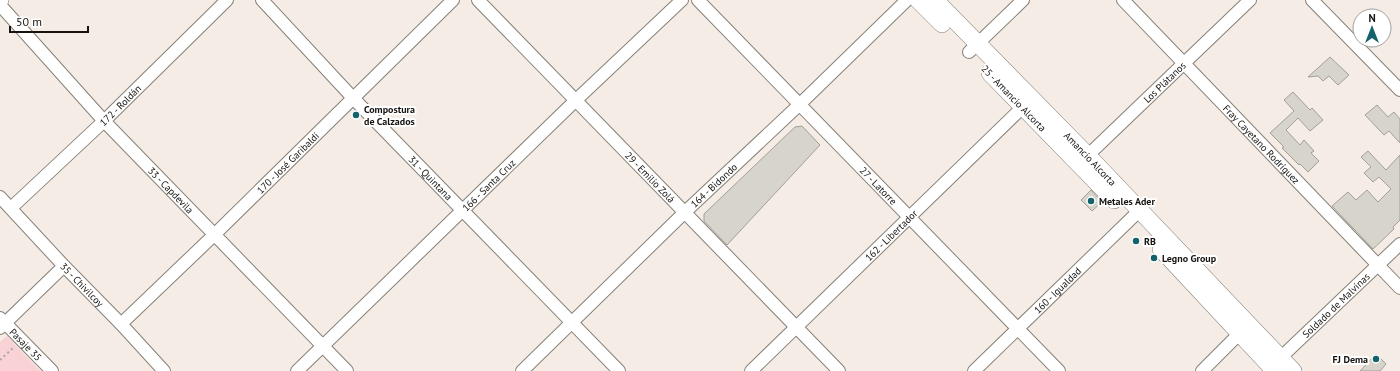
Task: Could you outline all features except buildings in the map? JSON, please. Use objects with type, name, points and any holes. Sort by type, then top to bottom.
[{"type":"main road","name":"25 - Amancio Alcorta","points":[[918,0],[973,48],[1084,160],[1244,329]]},
{"type":"main road","points":[[935,0],[973,48]]},
{"type":"main road","points":[[1244,329],[1276,365],[1293,371]]},
{"type":"street","name":"172 - Roldán","points":[[11,208],[104,121],[227,0]]},
{"type":"street","name":"31 - Quintana","points":[[262,0],[353,98],[619,371]]},
{"type":"street","name":"170 - José Garibaldi","points":[[121,324],[214,236],[453,0]]},
{"type":"street","name":"29 - Emilio Zolá","points":[[478,0],[684,213],[797,326],[839,371]]},
{"type":"street","name":"166 - Santa Cruz","points":[[296,371],[575,101],[682,0]]},
{"type":"street","name":"27 - Latorre","points":[[698,0],[1059,371]]},
{"type":"street","name":"164 - Bidondo","points":[[522,371],[684,213],[799,105],[907,0]]},
{"type":"street","points":[[973,48],[1023,0]]},
{"type":"street","name":"Fray Cayetano Rodríguez","points":[[1123,0],[1400,288]]},
{"type":"street","name":"Los Plátanos","points":[[1084,160],[1250,0]]},
{"type":"street","points":[[1312,0],[1400,90]]},
{"type":"street","name":"33 - Capdevila","points":[[0,5],[104,121],[214,236],[347,371]]},
{"type":"street","name":"162 - Libertador","points":[[751,371],[1027,103]]},
{"type":"street","name":"35 - Chivilcoy","points":[[0,197],[164,371]]},
{"type":"street","name":"160 - Igualdad","points":[[974,371],[1136,214]]},
{"type":"street","name":"Soldado de Malvinas","points":[[1276,365],[1400,244]]},
{"type":"street","points":[[2,323],[64,266]]},
{"type":"street","name":"Pasaje 35","points":[[2,323],[22,340],[52,371]]},
{"type":"street","points":[[1202,371],[1244,329]]},
{"type":"path","points":[[0,360],[22,340]]},
{"type":"shaded area","points":[[7,336],[40,371],[0,371],[0,342]]},
{"type":"place","name":"Compostura de Calzados","points":[[356,115]]},
{"type":"place","name":"Metales Ader","points":[[1091,201]]},
{"type":"place","name":"RB","points":[[1136,241]]},
{"type":"place","name":"Legno Group","points":[[1154,258]]},
{"type":"place","name":"FJ Dema","points":[[1376,359]]}]
